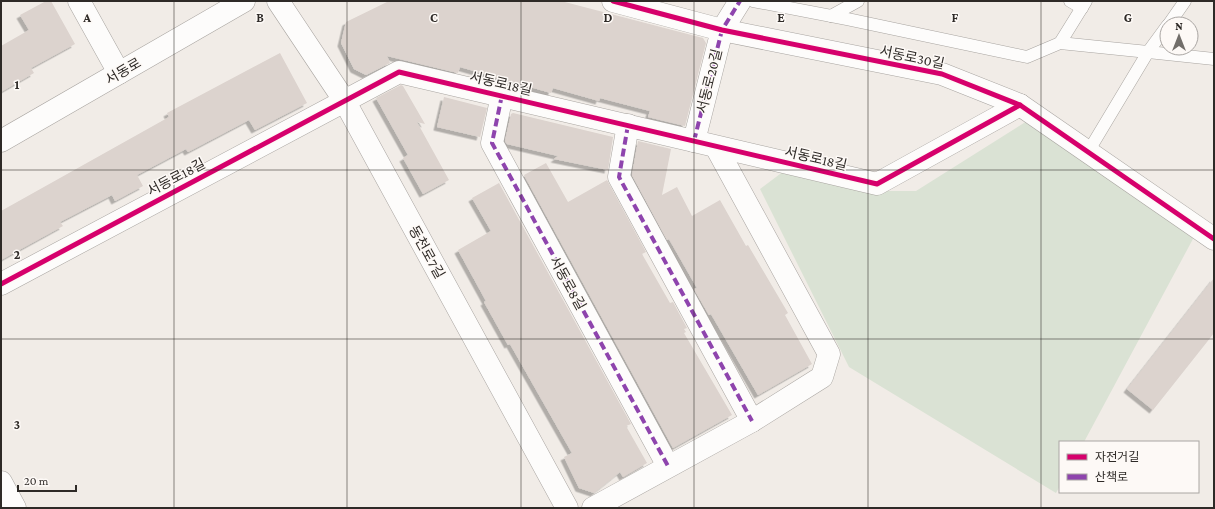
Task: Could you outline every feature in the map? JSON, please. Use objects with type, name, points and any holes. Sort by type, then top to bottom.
[{"type":"street","points":[[79,1],[120,73]]},
{"type":"street","name":"서동로","points":[[1,141],[244,1]]},
{"type":"street","name":"동천로7길","points":[[278,1],[344,100],[567,508]]},
{"type":"street","name":"서동로30길","points":[[613,1],[722,30],[942,74],[1020,106],[1214,239]]},
{"type":"street","name":"서동로20길","points":[[694,141],[722,30],[740,1]]},
{"type":"street","name":"서동로18길","points":[[1,284],[399,72],[877,184],[1020,106]]},
{"type":"street","name":"서동로8길","points":[[502,95],[492,143],[668,466]]},
{"type":"street","points":[[628,125],[619,177],[752,421]]},
{"type":"street","points":[[593,508],[752,421],[822,377],[829,354],[716,147]]},
{"type":"street","points":[[1,482],[15,508]]},
{"type":"lane","points":[[753,1],[1027,57],[1060,43],[1214,59]]},
{"type":"lane","points":[[831,16],[858,1]]},
{"type":"lane","points":[[1060,43],[1084,4],[1070,1]]},
{"type":"lane","points":[[1174,16],[1185,1]]},
{"type":"lane","points":[[1088,152],[1148,52],[1159,37]]},
{"type":"shaded area","points":[[1027,121],[1194,237],[1085,441],[1059,441],[1059,488],[1056,493],[849,367],[760,189],[788,168],[875,191],[916,191]]},
{"type":"building","points":[[46,1],[51,1],[75,44],[31,68],[34,73],[1,92],[1,46],[29,30],[20,15]]},
{"type":"building","points":[[389,1],[561,1],[703,38],[706,43],[685,126],[648,117],[650,111],[600,98],[599,101],[553,88],[551,93],[460,67],[458,73],[387,56],[390,63],[366,75],[354,69],[341,43],[346,22]]},
{"type":"building","points":[[280,53],[307,103],[255,130],[249,120],[188,152],[186,149],[137,175],[143,186],[115,201],[112,195],[60,222],[63,226],[1,260],[1,211],[169,117],[167,113]]},
{"type":"building","points":[[401,85],[425,124],[417,122],[449,180],[423,194],[403,158],[408,155],[376,98]]},
{"type":"building","points":[[444,97],[487,108],[480,137],[437,127]]},
{"type":"building","points":[[513,113],[613,137],[608,170],[554,159],[558,156],[507,144],[505,141],[511,114]]},
{"type":"building","points":[[638,141],[671,149],[662,195],[677,187],[692,216],[720,200],[746,246],[748,245],[788,313],[785,315],[812,364],[758,395],[711,314],[709,315],[694,289],[697,288],[669,239],[667,240],[632,175]]},
{"type":"building","points":[[546,163],[568,202],[607,180],[646,252],[642,254],[670,303],[673,302],[687,328],[684,329],[686,332],[684,333],[732,415],[673,448],[524,175]]},
{"type":"building","points":[[499,183],[631,424],[626,426],[647,463],[623,477],[620,472],[594,493],[579,488],[564,457],[572,453],[510,344],[508,345],[484,302],[486,301],[458,250],[491,231],[472,198]]},
{"type":"building","points":[[1214,278],[1214,333],[1153,410],[1127,389]]},
{"type":"marked path","points":[[694,141],[722,30],[740,1]]},
{"type":"marked path","points":[[502,95],[492,143],[668,466]]},
{"type":"marked path","points":[[628,125],[619,177],[752,421]]},
{"type":"cycle path","points":[[613,1],[722,30],[942,74],[1020,105],[1214,239]]},
{"type":"cycle path","points":[[1,284],[399,72],[877,184],[1020,105]]}]
